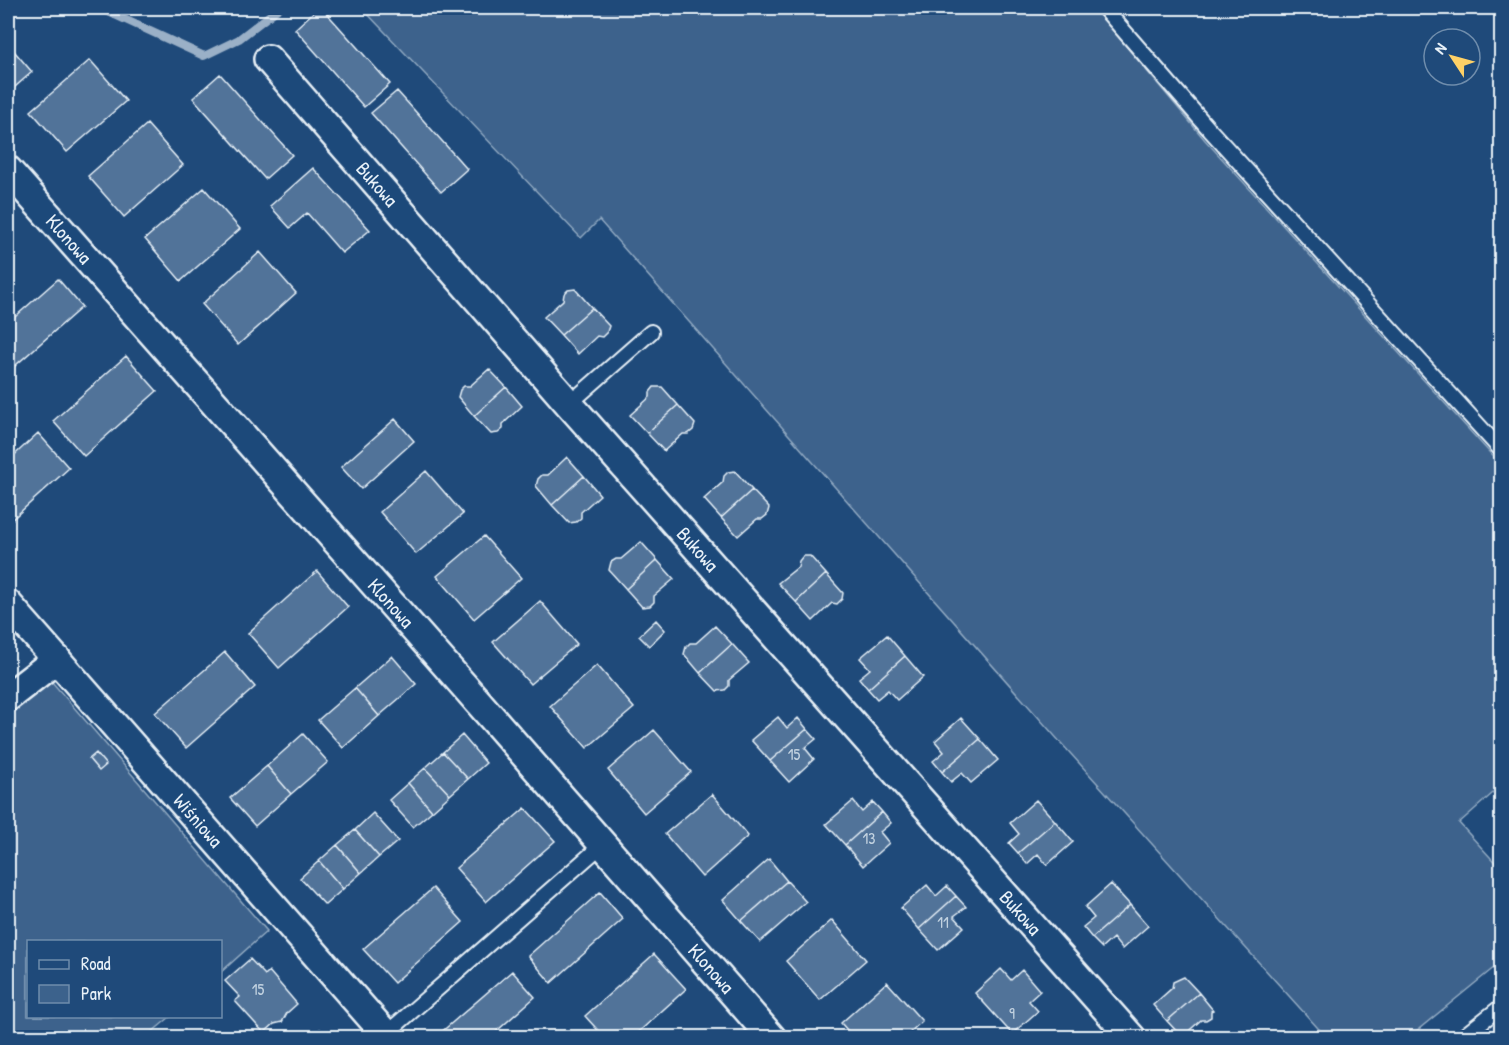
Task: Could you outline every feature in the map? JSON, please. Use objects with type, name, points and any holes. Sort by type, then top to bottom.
[{"type":"street","name":"Bukowa","points":[[268,59],[569,404],[1132,1038]]},
{"type":"street","name":"Klonowa","points":[[8,170],[772,1038]]},
{"type":"street","name":"Wiśniowa","points":[[8,604],[388,1036]]},
{"type":"street","points":[[8,697],[57,658]]},
{"type":"lane","points":[[1104,8],[1217,138],[1502,451]]},
{"type":"lane","points":[[569,404],[651,332]]},
{"type":"lane","points":[[388,1036],[603,844]]},
{"type":"lane","points":[[1461,1038],[1502,1006]]},
{"type":"green space","points":[[362,8],[1094,8],[1205,140],[1501,465],[1501,786],[1459,823],[1501,869],[1501,962],[1409,1037],[1326,1037],[1061,743],[599,220],[581,238]]},
{"type":"green space","points":[[46,675],[267,931],[222,971],[222,940],[27,940],[27,1018],[169,1018],[146,1037],[8,1037],[8,712]]},
{"type":"building","points":[[318,8],[322,8],[390,84],[364,107],[295,29]]},
{"type":"building","points":[[8,44],[32,72],[8,93]]},
{"type":"building","points":[[90,60],[126,101],[67,152],[31,111]]},
{"type":"building","points":[[220,74],[292,155],[265,179],[193,98]]},
{"type":"building","points":[[397,91],[467,169],[441,192],[371,113]]},
{"type":"building","points":[[147,124],[183,165],[124,217],[88,176]]},
{"type":"building","points":[[313,168],[370,230],[342,253],[307,213],[290,228],[270,206]]},
{"type":"building","points":[[204,188],[240,229],[181,281],[145,239]]},
{"type":"building","points":[[260,252],[296,293],[238,345],[202,304]]},
{"type":"building","points":[[58,279],[82,307],[9,371],[8,323]]},
{"type":"building","points":[[575,289],[592,308],[561,335],[544,317],[563,300],[568,290]]},
{"type":"building","points":[[592,308],[609,326],[602,337],[597,336],[578,354],[561,335]]},
{"type":"building","points":[[126,356],[157,391],[84,456],[53,421]]},
{"type":"building","points":[[489,369],[506,387],[474,416],[458,397],[460,390],[464,386],[470,386]]},
{"type":"building","points":[[506,387],[522,406],[503,424],[503,429],[491,434],[474,416]]},
{"type":"building","points":[[654,387],[662,387],[678,405],[647,433],[630,415],[650,397],[650,392]]},
{"type":"building","points":[[678,405],[695,424],[693,430],[688,434],[683,434],[664,451],[647,433]]},
{"type":"building","points":[[395,419],[414,441],[361,489],[341,467]]},
{"type":"building","points":[[38,433],[69,468],[8,523],[8,461]]},
{"type":"building","points":[[567,457],[584,476],[552,505],[536,486],[538,479],[542,475],[548,475]]},
{"type":"building","points":[[426,471],[463,514],[416,554],[380,512]]},
{"type":"building","points":[[735,471],[752,490],[721,518],[704,499],[723,482],[728,472]]},
{"type":"building","points":[[584,476],[600,495],[581,512],[581,518],[569,523],[552,505]]},
{"type":"building","points":[[752,490],[769,508],[767,515],[762,519],[757,519],[738,536],[721,518]]},
{"type":"building","points":[[484,536],[521,578],[474,619],[437,576]]},
{"type":"building","points":[[641,542],[657,560],[626,589],[609,570],[611,562],[621,559]]},
{"type":"building","points":[[803,556],[810,556],[826,574],[796,602],[778,583],[798,567]]},
{"type":"building","points":[[657,560],[674,579],[654,596],[654,602],[650,606],[642,607],[626,589]]},
{"type":"building","points":[[317,571],[348,607],[279,668],[248,633]]},
{"type":"building","points":[[826,574],[843,593],[842,599],[837,604],[832,603],[813,621],[796,602]]},
{"type":"building","points":[[540,601],[577,644],[530,684],[493,642]]},
{"type":"building","points":[[656,620],[665,630],[649,646],[639,636]]},
{"type":"building","points":[[715,626],[732,644],[700,673],[684,654],[686,647],[690,643],[696,643]]},
{"type":"building","points":[[887,635],[905,656],[868,689],[859,678],[870,669],[860,658]]},
{"type":"building","points":[[732,644],[749,663],[729,680],[729,686],[725,690],[717,691],[700,673]]},
{"type":"building","points":[[225,652],[255,687],[186,748],[155,713]]},
{"type":"building","points":[[392,656],[416,684],[379,716],[355,688]]},
{"type":"building","points":[[905,656],[923,677],[897,700],[888,690],[877,699],[868,689]]},
{"type":"building","points":[[597,665],[634,708],[587,748],[550,706]]},
{"type":"building","points":[[355,688],[379,716],[343,748],[318,720]]},
{"type":"building","points":[[778,717],[787,728],[798,718],[807,729],[770,761],[751,740]]},
{"type":"building","points":[[961,718],[980,739],[942,772],[933,761],[944,752],[935,741]]},
{"type":"building","points":[[807,729],[816,739],[805,748],[814,759],[789,782],[770,761]]},
{"type":"building","points":[[654,730],[691,772],[644,813],[608,770]]},
{"type":"building","points":[[303,734],[328,762],[291,794],[267,766]]},
{"type":"building","points":[[462,735],[486,763],[468,779],[443,752]]},
{"type":"building","points":[[980,739],[998,760],[971,783],[962,773],[951,782],[942,772]]},
{"type":"building","points":[[443,752],[468,779],[450,795],[425,768]]},
{"type":"building","points":[[96,753],[106,765],[99,771],[89,759]]},
{"type":"building","points":[[267,766],[291,794],[255,826],[230,798]]},
{"type":"building","points":[[425,768],[450,795],[432,811],[408,783]]},
{"type":"building","points":[[408,783],[432,811],[413,827],[389,800]]},
{"type":"building","points":[[712,794],[748,836],[702,877],[665,834]]},
{"type":"building","points":[[1036,800],[1055,821],[1018,853],[1009,843],[1019,834],[1010,823]]},
{"type":"building","points":[[853,801],[862,812],[873,802],[882,812],[845,845],[826,824]]},
{"type":"building","points":[[525,808],[555,841],[486,902],[456,868]]},
{"type":"building","points":[[882,812],[891,823],[880,832],[889,843],[863,866],[845,845]]},
{"type":"building","points":[[373,813],[398,841],[379,857],[355,830]]},
{"type":"building","points":[[1055,821],[1073,842],[1047,865],[1038,854],[1027,864],[1018,853]]},
{"type":"building","points":[[355,830],[379,857],[361,873],[337,845]]},
{"type":"building","points":[[337,845],[361,873],[343,889],[319,861]]},
{"type":"building","points":[[769,859],[787,881],[741,921],[723,900]]},
{"type":"building","points":[[319,861],[343,889],[325,905],[300,878]]},
{"type":"building","points":[[787,881],[806,902],[760,942],[741,921]]},
{"type":"building","points":[[1111,884],[1130,905],[1092,938],[1083,927],[1094,918],[1085,907]]},
{"type":"building","points":[[927,885],[936,896],[947,886],[956,896],[919,929],[901,908]]},
{"type":"building","points":[[433,888],[463,922],[394,983],[363,949]]},
{"type":"building","points":[[600,892],[623,919],[551,983],[528,956]]},
{"type":"building","points":[[956,896],[966,907],[954,916],[964,927],[938,950],[919,929]]},
{"type":"building","points":[[1130,905],[1148,926],[1122,949],[1113,938],[1102,948],[1092,938]]},
{"type":"building","points":[[832,920],[866,960],[820,1000],[786,961]]},
{"type":"building","points":[[654,954],[686,989],[632,1038],[605,1038],[585,1016]]},
{"type":"building","points":[[250,959],[265,975],[269,971],[297,1004],[287,1013],[282,1022],[274,1024],[264,1033],[235,1001],[240,997],[225,981]]},
{"type":"building","points":[[1001,969],[1011,980],[1022,970],[1040,991],[1029,1001],[1038,1011],[1012,1034],[975,993]]},
{"type":"building","points":[[512,971],[535,997],[489,1038],[442,1038],[439,1034]]},
{"type":"building","points":[[1184,977],[1199,993],[1167,1021],[1153,1005],[1172,988],[1173,982]]},
{"type":"building","points":[[887,982],[922,1021],[904,1038],[854,1038],[841,1023]]},
{"type":"building","points":[[1199,993],[1213,1010],[1211,1017],[1201,1020],[1182,1037],[1167,1021]]},
{"type":"building","points":[[320,1029],[328,1038],[311,1038]]},
{"type":"waterway","points":[[100,8],[204,56],[239,39],[279,8]]}]
